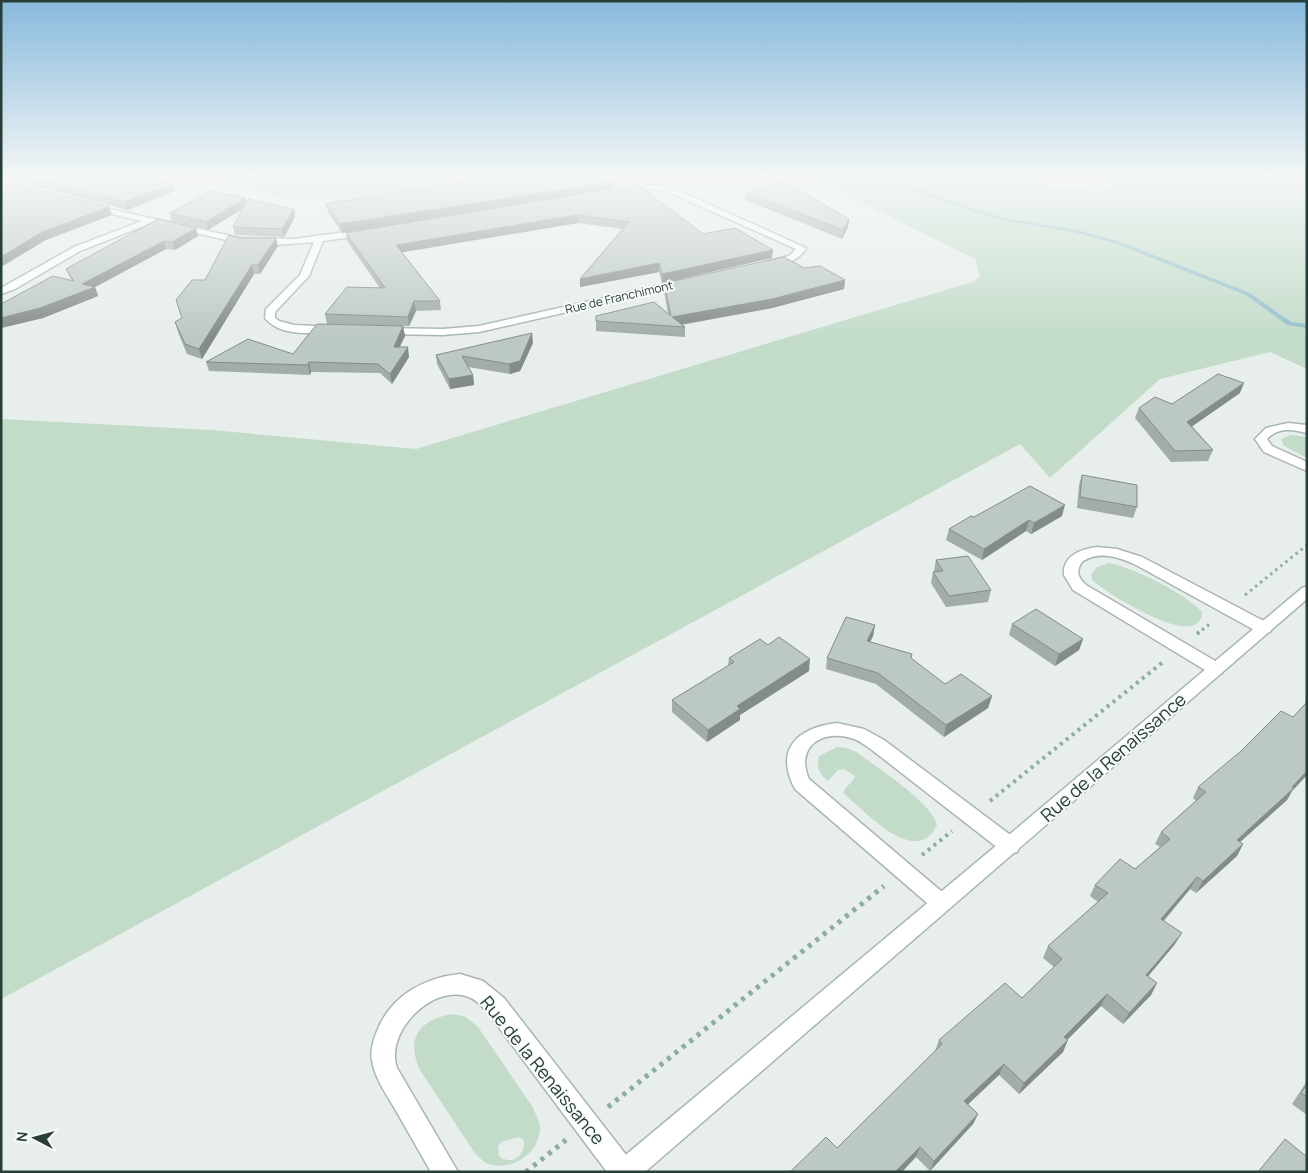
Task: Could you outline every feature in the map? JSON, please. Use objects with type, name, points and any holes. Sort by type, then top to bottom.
[{"type":"street","points":[[1,291],[22,282],[44,267],[77,249],[127,230]]},
{"type":"street","points":[[190,230],[241,241],[319,241],[374,231]]},
{"type":"street","points":[[760,230],[802,250],[794,257],[761,265]]},
{"type":"street","points":[[319,241],[304,276],[270,312],[269,316],[274,324],[288,328],[340,330]]},
{"type":"street","name":"Rue de Franchimont","points":[[375,330],[443,332],[479,329],[693,281]]},
{"type":"street","points":[[1307,429],[1282,427],[1266,432],[1261,439],[1268,449],[1307,467]]},
{"type":"street","points":[[1216,669],[1083,591],[1072,578],[1070,571],[1075,560],[1089,552],[1109,551],[1119,553],[1148,566],[1264,628]]},
{"type":"street","name":"Rue de la Renaissance","points":[[445,1172],[387,1073],[383,1058],[388,1030],[396,1018],[419,997],[450,984],[465,984],[477,989],[503,1014],[624,1172],[1010,846],[1307,591]]},
{"type":"street","points":[[941,903],[802,784],[794,764],[798,747],[806,740],[826,731],[837,730],[860,734],[878,745],[1010,846]]},
{"type":"path","points":[[636,1084],[1307,545]]},
{"type":"green space","points":[[916,230],[1307,230],[1307,369],[1270,352],[1160,379],[1050,478],[1020,444],[1,999],[1,419],[212,430],[416,449],[972,282],[980,277],[975,259]]},
{"type":"green space","points":[[1291,435],[1307,437],[1307,458],[1284,446],[1281,439]]},
{"type":"green space","points":[[1109,563],[1145,576],[1184,597],[1202,612],[1198,623],[1186,626],[1170,623],[1132,606],[1100,587],[1092,580],[1091,574],[1097,567]]},
{"type":"green space","points":[[837,747],[847,748],[858,753],[903,786],[925,806],[937,825],[928,837],[917,841],[904,839],[877,823],[843,793],[855,776],[844,769],[838,770],[828,781],[818,767],[819,756]]},
{"type":"green space","points":[[453,1014],[466,1017],[478,1027],[532,1106],[540,1125],[539,1137],[535,1146],[522,1159],[505,1165],[495,1165],[482,1160],[474,1152],[420,1070],[414,1048],[418,1032],[424,1025]],"holes":[[[518,1137],[523,1139],[523,1150],[517,1157],[509,1160],[499,1156],[498,1147],[501,1142]]]},
{"type":"building","points":[[1,230],[48,230],[42,232],[1,257]]},
{"type":"building","points":[[138,230],[193,230],[172,242],[164,241],[82,284],[95,287],[40,308],[1,318],[1,304],[53,276],[74,281],[66,269]]},
{"type":"building","points":[[365,230],[488,230],[396,245],[440,301],[414,301],[408,317],[325,314],[347,287],[385,288],[346,233]]},
{"type":"building","points":[[622,230],[697,230],[703,234],[738,230],[773,250],[662,274],[659,263],[580,279]]},
{"type":"building","points":[[229,235],[239,238],[276,238],[258,265],[252,265],[199,349],[185,344],[175,322],[182,318],[176,300],[192,280],[205,280]]},
{"type":"building","points":[[784,257],[804,268],[820,266],[845,280],[772,299],[672,317],[685,327],[596,321],[596,316],[654,302],[671,316],[664,283]]},
{"type":"building","points":[[317,324],[403,326],[394,347],[408,347],[390,374],[378,364],[309,362],[308,365],[206,362],[248,339],[293,354]]},
{"type":"building","points":[[532,333],[520,361],[509,364],[462,356],[473,375],[449,379],[436,355]]},
{"type":"building","points":[[1218,374],[1244,383],[1187,422],[1213,450],[1175,451],[1139,408],[1155,397],[1172,404]]},
{"type":"building","points":[[1082,475],[1137,485],[1137,507],[1080,497]]},
{"type":"building","points":[[1030,486],[1065,505],[1034,523],[1029,520],[984,549],[949,529],[971,516],[974,517]]},
{"type":"building","points":[[968,556],[991,590],[949,596],[933,572],[943,571],[936,560]]},
{"type":"building","points":[[1036,609],[1083,639],[1059,654],[1012,624]]},
{"type":"building","points":[[846,617],[875,625],[867,641],[912,654],[911,658],[945,684],[961,674],[992,696],[946,725],[878,673],[827,658]]},
{"type":"building","points":[[779,637],[810,659],[737,706],[740,709],[708,730],[672,700],[734,662],[729,658],[760,639],[768,645]]},
{"type":"building","points":[[1307,702],[1307,771],[1292,787],[1294,788],[1237,840],[1243,844],[1203,881],[1197,877],[1161,919],[1182,933],[1146,975],[1157,983],[1129,1013],[1107,994],[1064,1037],[1068,1040],[1024,1083],[1004,1064],[964,1101],[978,1114],[934,1161],[920,1147],[895,1172],[790,1172],[826,1137],[837,1148],[942,1044],[939,1040],[1005,983],[1022,998],[1062,959],[1048,946],[1108,893],[1095,885],[1120,859],[1135,869],[1170,839],[1161,832],[1206,792],[1198,787],[1241,751],[1281,711],[1293,717]]},
{"type":"building","points":[[1307,1084],[1307,1097],[1301,1093]]},
{"type":"building","points":[[1285,1139],[1307,1157],[1307,1172],[1258,1172]]},
{"type":"waterway","points":[[1065,230],[1116,242],[1248,294],[1289,324],[1307,326]]}]
